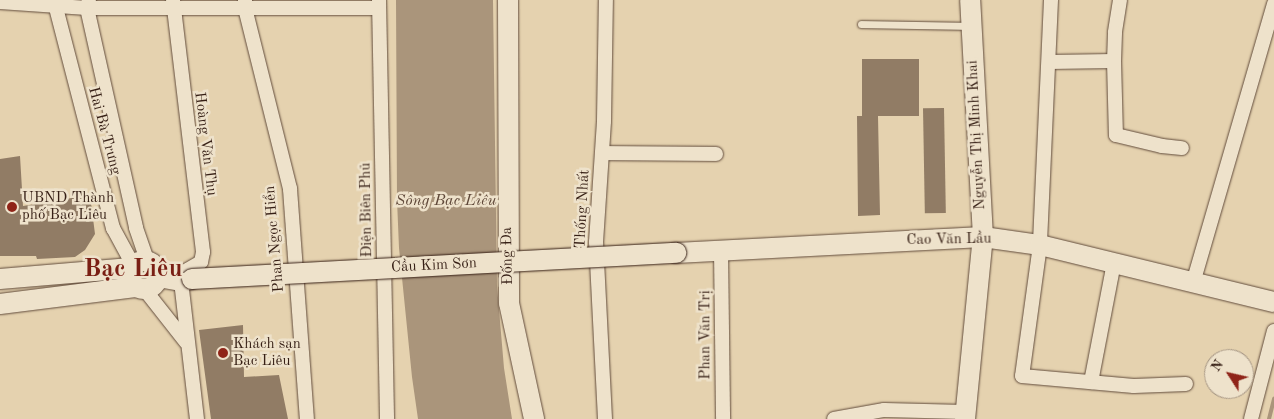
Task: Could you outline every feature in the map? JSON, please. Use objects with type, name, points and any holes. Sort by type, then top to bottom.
[{"type":"main road","name":"Đống Đa","points":[[508,0],[509,302],[534,419]]},
{"type":"main road","name":"Nguyễn Thị Minh Khai","points":[[965,415],[983,237],[970,0]]},
{"type":"main road","name":"Cao Văn Lầu","points":[[676,253],[983,237],[1040,245],[1274,302]]},
{"type":"main road","name":"Cầu Kim Sơn","points":[[142,275],[187,280],[676,253]]},
{"type":"main road","points":[[0,279],[142,275]]},
{"type":"main road","points":[[0,304],[142,275]]},
{"type":"street","name":"Thống Nhất","points":[[605,419],[596,242],[602,153],[606,0]]},
{"type":"street","points":[[1051,0],[1040,245],[1022,376],[1134,386],[1186,384]]},
{"type":"street","points":[[1120,0],[1114,61],[1116,135],[1162,146],[1182,148]]},
{"type":"street","points":[[0,2],[88,4],[379,4]]},
{"type":"street","name":"Hai Bà Trưng","points":[[54,3],[113,228],[187,343]]},
{"type":"street","name":"Hai Bà Trưng","points":[[88,4],[136,228],[142,275]]},
{"type":"street","name":"Hoàng Văn Thụ","points":[[173,4],[202,252],[201,262],[182,273],[187,280]]},
{"type":"street","name":"Phan Ngọc Hiển","points":[[246,4],[290,189],[308,419]]},
{"type":"street","name":"Điện Biên Phủ","points":[[379,4],[387,419]]},
{"type":"street","points":[[1193,283],[1274,4]]},
{"type":"street","points":[[1049,62],[1114,61]]},
{"type":"street","points":[[602,153],[716,154]]},
{"type":"street","name":"Phan Văn Trị","points":[[721,250],[723,419]]},
{"type":"street","points":[[1091,382],[1114,264]]},
{"type":"street","points":[[187,280],[187,343],[197,419]]},
{"type":"street","points":[[1251,419],[1274,331]]},
{"type":"street","points":[[834,419],[884,410],[965,415]]},
{"type":"lane","points":[[861,24],[971,26]]},
{"type":"water","name":"Sông Bạc Liêu","points":[[396,0],[493,0],[497,286],[504,368],[512,419],[418,419],[399,248]]},
{"type":"building","points":[[862,59],[919,59],[919,116],[878,116],[880,215],[858,216],[857,116],[862,116]]},
{"type":"building","points":[[923,108],[944,108],[946,213],[925,213]]},
{"type":"building","points":[[20,156],[23,206],[90,195],[95,234],[85,250],[75,257],[37,259],[36,256],[0,256],[0,159]]},
{"type":"building","name":"Khách sạn Bạc Liêu","points":[[243,325],[244,377],[279,375],[288,419],[211,419],[199,330]]},
{"type":"waterway","points":[[1269,419],[1274,399]]},
{"type":"place","name":"UBND Thành phố Bạc Liêu","points":[[12,207]]},
{"type":"place","name":"Khách sạn Bạc Liêu","points":[[223,353]]},
{"type":"district","name":"Bạc Liêu","points":[[133,270]]}]
